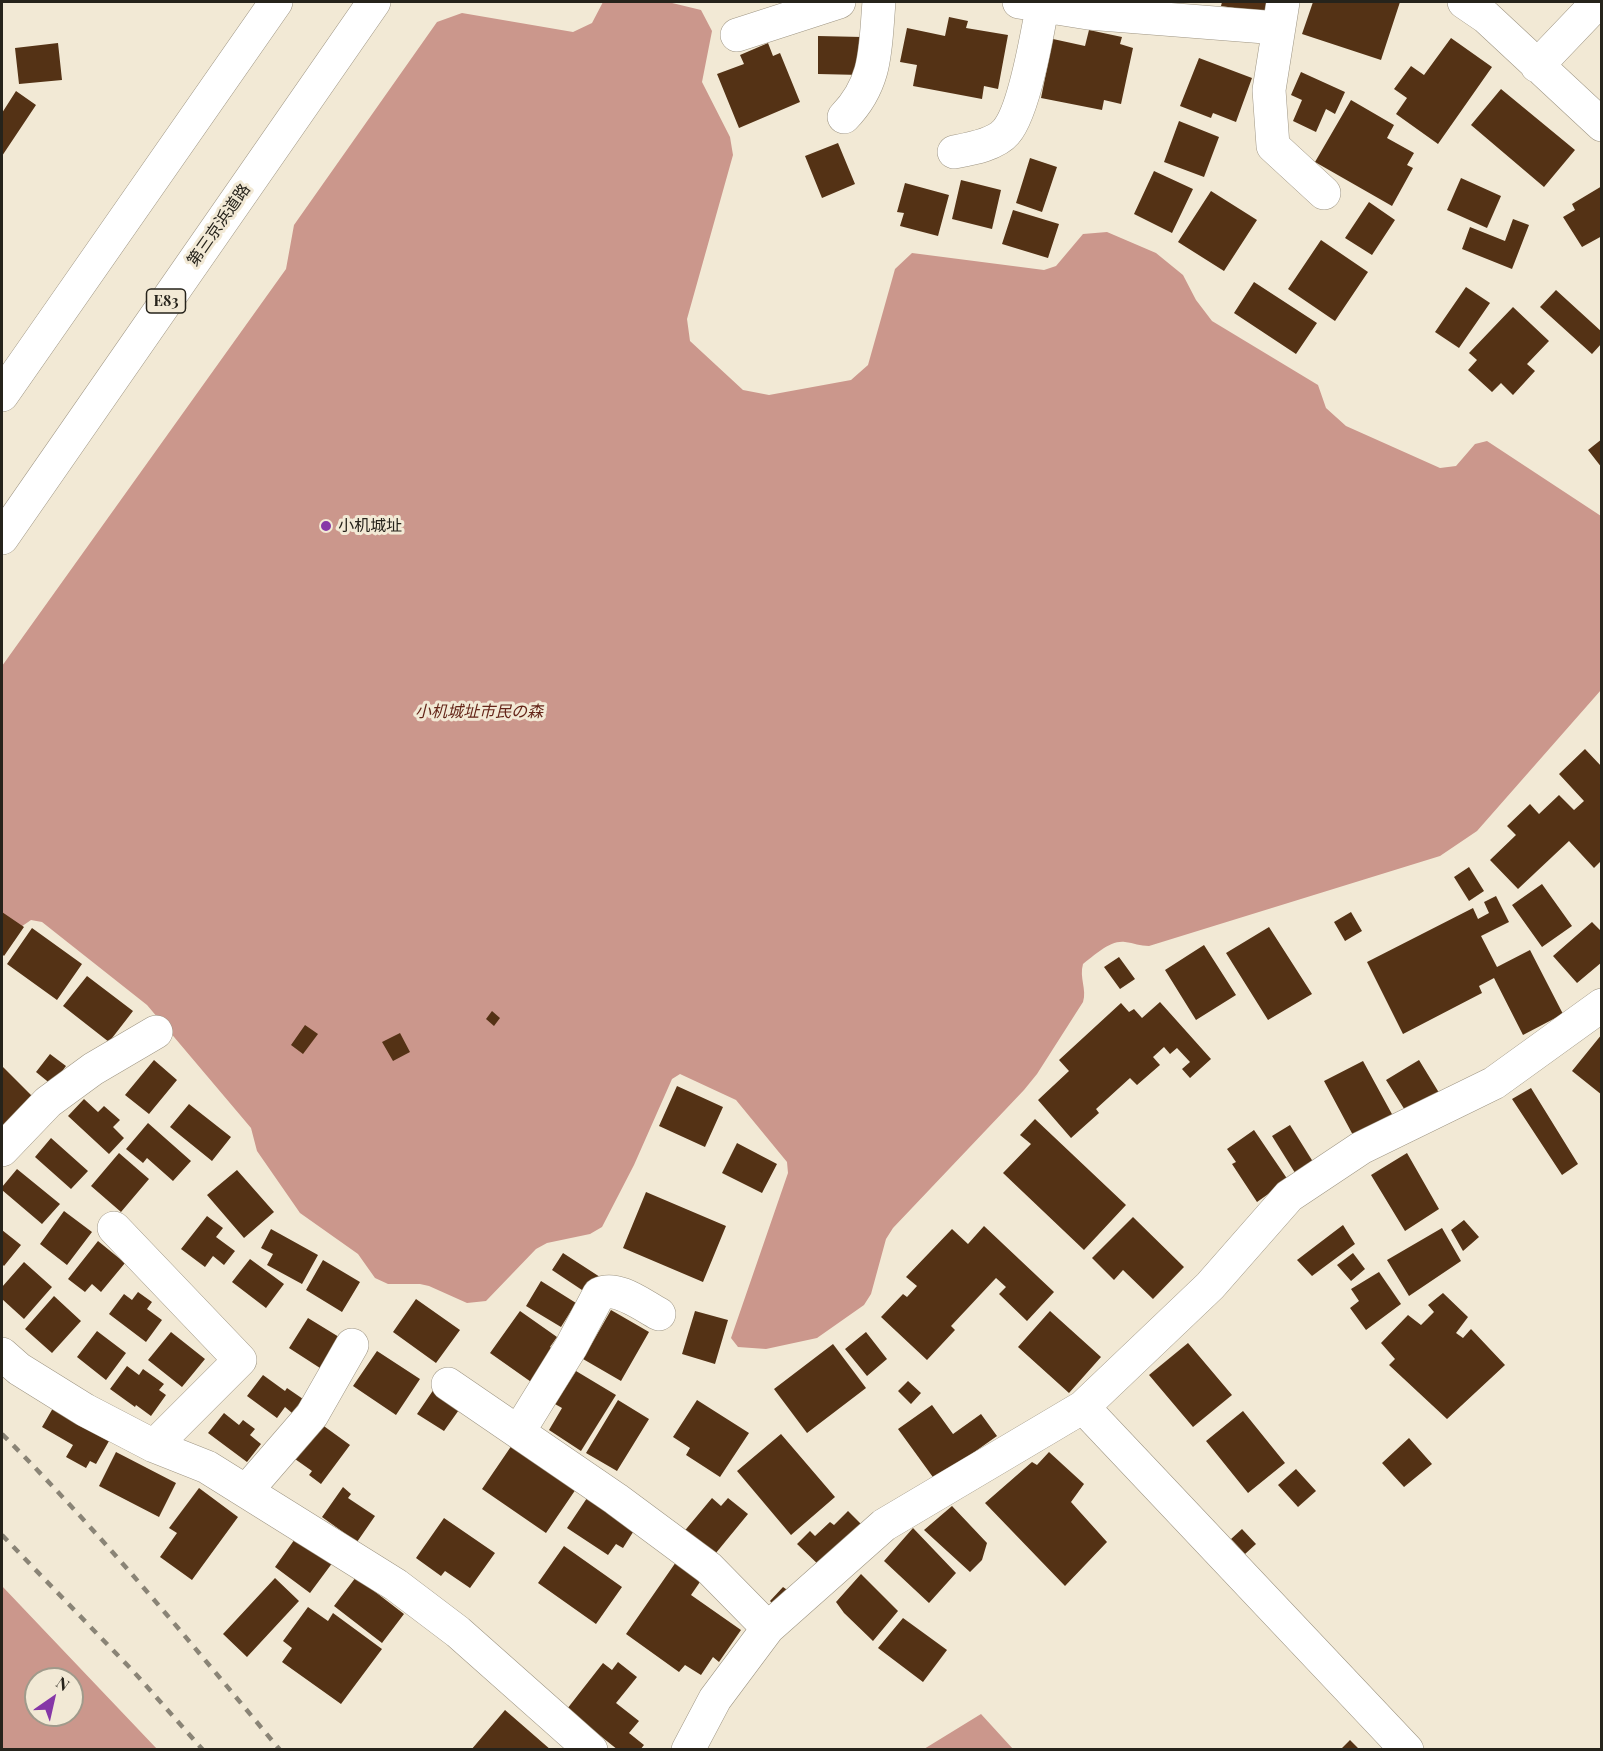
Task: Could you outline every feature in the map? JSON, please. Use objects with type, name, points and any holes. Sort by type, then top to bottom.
[{"type":"main road","name":"第三京浜道路","points":[[2,538],[374,2]]},
{"type":"main road","points":[[737,35],[839,2]]},
{"type":"main road","points":[[844,117],[857,104],[867,87],[874,62],[879,2]]},
{"type":"main road","points":[[1537,66],[1598,2]]},
{"type":"main road","points":[[954,153],[978,148],[1005,133],[1019,110],[1035,3],[1088,13],[1280,15],[1269,90],[1273,146],[1324,193]]},
{"type":"main road","points":[[2,395],[271,9]]},
{"type":"main road","points":[[1475,9],[1602,125]]},
{"type":"main road","points":[[688,1749],[715,1699],[768,1628],[884,1525],[1083,1407],[1210,1286],[1289,1196],[1361,1148],[1494,1083],[1602,1005]]},
{"type":"main road","points":[[2,1150],[48,1102],[93,1069],[156,1032]]},
{"type":"main road","points":[[114,1228],[240,1360],[154,1446]]},
{"type":"main road","points":[[519,1431],[571,1347],[598,1294],[605,1291],[615,1292],[659,1314]]},
{"type":"main road","points":[[247,1490],[312,1415],[352,1345]]},
{"type":"main road","points":[[2,1354],[19,1369],[85,1410],[154,1446],[207,1467],[247,1490],[396,1585],[458,1632],[591,1749]]},
{"type":"main road","points":[[448,1384],[616,1499],[709,1568],[768,1628]]},
{"type":"main road","points":[[1083,1407],[1407,1749]]},
{"type":"green space","name":"小机城址市民の森","points":[[603,2],[668,2],[701,10],[712,31],[702,82],[730,137],[733,155],[687,319],[690,341],[743,390],[769,395],[851,380],[868,365],[895,269],[912,253],[1044,270],[1056,266],[1083,234],[1107,232],[1156,253],[1183,275],[1196,300],[1212,321],[1318,385],[1326,408],[1346,426],[1440,468],[1456,466],[1475,444],[1487,441],[1601,516],[1601,690],[1477,831],[1440,856],[1149,946],[1119,942],[1098,953],[1083,964],[1083,1002],[1037,1074],[893,1228],[886,1239],[871,1294],[864,1305],[817,1338],[766,1349],[738,1347],[731,1338],[788,1173],[787,1162],[736,1100],[680,1074],[672,1079],[634,1165],[602,1227],[590,1234],[547,1243],[536,1249],[486,1301],[467,1303],[429,1286],[388,1284],[375,1278],[358,1254],[300,1213],[257,1151],[251,1128],[147,1005],[42,922],[31,920],[2,940],[2,666],[286,269],[294,225],[437,22],[462,13],[573,32],[592,23]]},
{"type":"green space","points":[[2,1586],[79,1667],[24,1667],[24,1727],[84,1727],[84,1672],[157,1749],[2,1749]]},
{"type":"green space","points":[[981,1714],[1013,1749],[924,1749]]},
{"type":"building","points":[[1222,2],[1269,2],[1267,13],[1221,6]]},
{"type":"building","points":[[1313,2],[1400,2],[1381,60],[1302,34]]},
{"type":"building","points":[[949,17],[968,21],[966,28],[1008,35],[998,89],[984,86],[982,99],[913,86],[917,65],[900,62],[907,28],[945,36]]},
{"type":"building","points":[[1089,30],[1122,37],[1120,44],[1133,48],[1121,104],[1104,100],[1102,110],[1041,98],[1053,39],[1085,46]]},
{"type":"building","points":[[818,36],[862,37],[861,75],[818,74]]},
{"type":"building","points":[[1451,38],[1492,67],[1438,144],[1396,114],[1407,98],[1394,89],[1411,66],[1424,75]]},
{"type":"building","points":[[58,43],[62,80],[19,84],[15,48]]},
{"type":"building","points":[[768,43],[773,56],[780,53],[800,102],[739,128],[717,74],[744,64],[740,55]]},
{"type":"building","points":[[1199,58],[1252,78],[1236,122],[1213,113],[1211,118],[1180,106]]},
{"type":"building","points":[[1301,72],[1345,92],[1335,114],[1326,109],[1316,132],[1293,121],[1302,100],[1291,95]]},
{"type":"building","points":[[1501,89],[1575,150],[1544,187],[1471,125]]},
{"type":"building","points":[[16,91],[36,105],[2,156],[2,113]]},
{"type":"building","points":[[1351,100],[1394,125],[1387,138],[1414,153],[1407,165],[1413,168],[1392,206],[1315,162]]},
{"type":"building","points":[[1179,121],[1219,137],[1204,177],[1164,162]]},
{"type":"building","points":[[838,143],[855,184],[822,198],[805,156]]},
{"type":"building","points":[[1030,158],[1057,167],[1042,212],[1016,203]]},
{"type":"building","points":[[1154,171],[1193,189],[1172,233],[1134,214]]},
{"type":"building","points":[[1461,178],[1501,196],[1487,228],[1447,210]]},
{"type":"building","points":[[961,180],[1001,190],[992,229],[952,219]]},
{"type":"building","points":[[905,183],[949,195],[938,236],[900,226],[904,213],[897,212]]},
{"type":"building","points":[[1602,186],[1602,236],[1582,247],[1563,217],[1575,210],[1572,204]]},
{"type":"building","points":[[1211,191],[1257,220],[1224,271],[1178,242]]},
{"type":"building","points":[[1369,202],[1395,220],[1372,255],[1345,238]]},
{"type":"building","points":[[1013,210],[1059,224],[1048,258],[1002,244]]},
{"type":"building","points":[[1513,219],[1529,225],[1512,269],[1462,249],[1470,227],[1505,241]]},
{"type":"building","points":[[1321,240],[1368,272],[1335,321],[1288,289]]},
{"type":"building","points":[[1254,282],[1317,323],[1296,354],[1234,313]]},
{"type":"building","points":[[1466,287],[1490,303],[1459,348],[1435,332]]},
{"type":"building","points":[[1556,290],[1602,332],[1602,343],[1592,354],[1540,307]]},
{"type":"building","points":[[1513,307],[1549,341],[1527,364],[1535,371],[1513,395],[1501,383],[1492,392],[1468,370],[1477,360],[1469,353]]},
{"type":"building","points":[[1602,439],[1602,468],[1588,450]]},
{"type":"building","points":[[1585,749],[1602,767],[1602,860],[1594,868],[1569,841],[1518,889],[1490,860],[1516,835],[1507,826],[1530,804],[1539,814],[1559,795],[1574,810],[1584,801],[1559,774]]},
{"type":"building","points":[[1469,867],[1484,891],[1469,901],[1454,877]]},
{"type":"building","points":[[1542,884],[1572,926],[1542,947],[1512,905]]},
{"type":"building","points":[[1496,896],[1509,922],[1481,936],[1497,967],[1530,950],[1563,1014],[1523,1035],[1494,978],[1479,986],[1482,993],[1403,1034],[1367,962],[1473,908],[1478,919],[1489,913],[1484,902]]},
{"type":"building","points":[[2,912],[24,927],[4,956],[2,954]]},
{"type":"building","points":[[1351,912],[1362,931],[1345,941],[1334,922]]},
{"type":"building","points":[[1592,922],[1602,932],[1602,962],[1577,983],[1553,956]]},
{"type":"building","points":[[1269,927],[1312,994],[1268,1020],[1226,953]]},
{"type":"building","points":[[32,928],[82,964],[57,1000],[7,964]]},
{"type":"building","points":[[1204,945],[1236,995],[1196,1020],[1165,970]]},
{"type":"building","points":[[1119,957],[1135,979],[1120,989],[1104,967]]},
{"type":"building","points":[[87,976],[133,1011],[109,1042],[63,1006]]},
{"type":"building","points":[[1160,1002],[1211,1059],[1190,1078],[1182,1069],[1190,1062],[1177,1048],[1170,1054],[1164,1047],[1153,1057],[1160,1065],[1137,1085],[1130,1078],[1096,1109],[1099,1113],[1071,1138],[1038,1100],[1069,1071],[1059,1060],[1121,1003],[1129,1012],[1134,1009],[1142,1018]]},
{"type":"building","points":[[492,1011],[500,1018],[494,1026],[486,1019]]},
{"type":"building","points":[[305,1025],[318,1034],[303,1054],[291,1045]]},
{"type":"building","points":[[400,1033],[410,1052],[393,1061],[382,1042]]},
{"type":"building","points":[[1602,1034],[1602,1095],[1572,1071]]},
{"type":"building","points":[[50,1054],[66,1066],[52,1085],[36,1072]]},
{"type":"building","points":[[154,1060],[177,1080],[149,1114],[125,1095]]},
{"type":"building","points":[[1419,1060],[1441,1096],[1408,1115],[1386,1080]]},
{"type":"building","points":[[1363,1061],[1393,1116],[1354,1137],[1324,1081]]},
{"type":"building","points":[[2,1066],[32,1096],[3,1125],[2,1123]]},
{"type":"building","points":[[677,1086],[723,1107],[705,1147],[659,1126]]},
{"type":"building","points":[[1531,1088],[1578,1164],[1562,1175],[1512,1099]]},
{"type":"building","points":[[84,1099],[98,1112],[104,1106],[120,1120],[113,1127],[124,1138],[109,1154],[68,1116]]},
{"type":"building","points":[[189,1104],[231,1137],[212,1161],[170,1127]]},
{"type":"building","points":[[1035,1119],[1126,1205],[1084,1250],[1003,1173],[1031,1144],[1020,1135]]},
{"type":"building","points":[[148,1123],[191,1161],[173,1181],[147,1158],[143,1163],[126,1149]]},
{"type":"building","points":[[1290,1125],[1315,1165],[1297,1176],[1272,1136]]},
{"type":"building","points":[[1254,1130],[1288,1180],[1257,1202],[1232,1164],[1236,1162],[1227,1149]]},
{"type":"building","points":[[51,1138],[88,1171],[71,1189],[35,1157]]},
{"type":"building","points":[[737,1143],[777,1164],[762,1193],[722,1173]]},
{"type":"building","points":[[119,1153],[149,1179],[121,1212],[91,1186]]},
{"type":"building","points":[[1407,1153],[1439,1209],[1405,1231],[1371,1175]]},
{"type":"building","points":[[17,1169],[60,1204],[42,1224],[2,1190]]},
{"type":"building","points":[[237,1170],[274,1212],[244,1238],[207,1195]]},
{"type":"building","points":[[646,1192],[726,1226],[703,1282],[623,1248]]},
{"type":"building","points":[[64,1211],[92,1232],[67,1265],[40,1244]]},
{"type":"building","points":[[207,1216],[223,1228],[216,1237],[235,1251],[224,1265],[213,1256],[205,1267],[181,1249]]},
{"type":"building","points":[[1133,1217],[1184,1267],[1153,1299],[1123,1270],[1114,1280],[1092,1258]]},
{"type":"building","points":[[1464,1220],[1479,1237],[1463,1251],[1451,1230]]},
{"type":"building","points":[[1343,1225],[1355,1244],[1312,1276],[1297,1260]]},
{"type":"building","points":[[984,1226],[1054,1292],[1027,1321],[999,1294],[1006,1287],[996,1278],[951,1326],[955,1330],[927,1360],[881,1317],[903,1294],[907,1297],[917,1286],[906,1277],[952,1229],[968,1244]]},
{"type":"building","points":[[1442,1228],[1461,1261],[1409,1296],[1387,1260]]},
{"type":"building","points":[[271,1229],[318,1255],[302,1284],[267,1265],[273,1254],[261,1248]]},
{"type":"building","points":[[2,1230],[21,1245],[4,1266],[2,1264]]},
{"type":"building","points":[[98,1241],[125,1263],[101,1292],[92,1284],[85,1292],[68,1279]]},
{"type":"building","points":[[563,1253],[600,1277],[588,1294],[552,1270]]},
{"type":"building","points":[[1353,1253],[1365,1269],[1351,1281],[1337,1265]]},
{"type":"building","points":[[250,1259],[284,1284],[266,1308],[232,1282]]},
{"type":"building","points":[[323,1260],[360,1282],[342,1312],[306,1290]]},
{"type":"building","points":[[24,1262],[52,1287],[24,1319],[2,1299],[2,1287]]},
{"type":"building","points":[[1379,1272],[1401,1304],[1366,1330],[1350,1308],[1359,1301],[1351,1289]]},
{"type":"building","points":[[541,1281],[576,1303],[561,1327],[526,1306]]},
{"type":"building","points":[[138,1292],[152,1302],[147,1309],[162,1320],[146,1342],[109,1314],[124,1294],[132,1300]]},
{"type":"building","points":[[1443,1293],[1468,1317],[1456,1333],[1463,1338],[1471,1329],[1505,1365],[1447,1419],[1389,1365],[1395,1359],[1381,1343],[1408,1315],[1421,1325],[1434,1312],[1428,1305]]},
{"type":"building","points":[[54,1296],[81,1321],[52,1353],[25,1329]]},
{"type":"building","points":[[416,1299],[460,1330],[436,1363],[393,1332]]},
{"type":"building","points":[[611,1310],[649,1332],[621,1381],[583,1359]]},
{"type":"building","points":[[520,1311],[557,1337],[550,1347],[556,1352],[534,1384],[490,1353]]},
{"type":"building","points":[[695,1311],[728,1320],[715,1364],[682,1354]]},
{"type":"building","points":[[1050,1311],[1101,1357],[1069,1393],[1018,1347]]},
{"type":"building","points":[[308,1318],[339,1337],[320,1368],[289,1348]]},
{"type":"building","points":[[97,1331],[126,1353],[106,1380],[77,1357]]},
{"type":"building","points":[[171,1332],[205,1359],[182,1387],[148,1360]]},
{"type":"building","points":[[866,1332],[887,1359],[867,1376],[845,1349]]},
{"type":"building","points":[[1188,1343],[1232,1395],[1193,1427],[1149,1375]]},
{"type":"building","points":[[833,1344],[866,1388],[807,1433],[774,1389]]},
{"type":"building","points":[[377,1351],[420,1379],[396,1415],[353,1386]]},
{"type":"building","points":[[127,1366],[139,1375],[143,1369],[164,1384],[159,1390],[166,1395],[151,1416],[110,1389]]},
{"type":"building","points":[[576,1371],[616,1395],[581,1451],[549,1430],[562,1408],[555,1404]]},
{"type":"building","points":[[263,1375],[285,1391],[287,1388],[303,1399],[292,1413],[285,1407],[277,1418],[247,1396]]},
{"type":"building","points":[[908,1381],[921,1393],[911,1404],[898,1391]]},
{"type":"building","points":[[434,1389],[461,1407],[444,1431],[417,1414]]},
{"type":"building","points":[[618,1400],[649,1419],[617,1471],[586,1453]]},
{"type":"building","points":[[697,1400],[749,1433],[720,1477],[686,1455],[690,1448],[673,1437]]},
{"type":"building","points":[[932,1405],[953,1434],[981,1414],[997,1436],[935,1480],[898,1429]]},
{"type":"building","points":[[53,1408],[109,1441],[96,1464],[90,1461],[86,1468],[66,1457],[73,1445],[42,1427]]},
{"type":"building","points":[[1243,1411],[1285,1463],[1248,1493],[1206,1441]]},
{"type":"building","points":[[224,1413],[239,1425],[243,1420],[255,1429],[250,1435],[261,1444],[247,1462],[208,1433]]},
{"type":"building","points":[[321,1424],[350,1445],[321,1484],[309,1475],[312,1471],[295,1459]]},
{"type":"building","points":[[781,1434],[835,1497],[791,1535],[737,1471]]},
{"type":"building","points":[[1409,1438],[1432,1464],[1404,1487],[1382,1463]]},
{"type":"building","points":[[512,1445],[576,1489],[546,1533],[482,1489]]},
{"type":"building","points":[[116,1452],[176,1483],[159,1517],[99,1486]]},
{"type":"building","points":[[1049,1452],[1084,1484],[1071,1502],[1107,1542],[1065,1586],[985,1503],[1032,1462],[1037,1465]]},
{"type":"building","points":[[1296,1469],[1316,1491],[1298,1507],[1278,1485]]},
{"type":"building","points":[[343,1487],[351,1494],[348,1498],[375,1516],[357,1542],[322,1517]]},
{"type":"building","points":[[199,1488],[238,1517],[192,1580],[160,1557],[177,1533],[169,1528]]},
{"type":"building","points":[[587,1498],[635,1529],[623,1548],[616,1544],[608,1555],[567,1528]]},
{"type":"building","points":[[712,1498],[721,1506],[728,1498],[748,1514],[711,1559],[682,1534]]},
{"type":"building","points":[[952,1506],[987,1543],[982,1560],[970,1572],[924,1530]]},
{"type":"building","points":[[848,1511],[864,1527],[823,1569],[797,1544],[810,1531],[815,1536],[830,1522],[834,1525]]},
{"type":"building","points":[[444,1518],[495,1553],[470,1588],[445,1571],[441,1576],[416,1558]]},
{"type":"building","points":[[913,1528],[956,1573],[929,1603],[884,1561]]},
{"type":"building","points":[[1242,1529],[1256,1544],[1245,1554],[1231,1539]]},
{"type":"building","points":[[297,1536],[333,1562],[310,1593],[275,1567]]},
{"type":"building","points":[[564,1546],[622,1587],[596,1624],[538,1583]]},
{"type":"building","points":[[676,1562],[702,1579],[691,1595],[741,1630],[719,1662],[713,1657],[701,1675],[685,1665],[679,1672],[626,1634]]},
{"type":"building","points":[[861,1574],[898,1611],[873,1641],[836,1602]]},
{"type":"building","points":[[356,1577],[404,1614],[382,1643],[334,1606]]},
{"type":"building","points":[[275,1578],[299,1601],[247,1657],[223,1634]]},
{"type":"building","points":[[783,1587],[793,1594],[779,1610],[770,1601]]},
{"type":"building","points":[[308,1607],[328,1621],[333,1613],[382,1649],[341,1704],[282,1662],[292,1648],[283,1641]]},
{"type":"building","points":[[903,1618],[947,1650],[923,1682],[878,1648]]},
{"type":"building","points":[[618,1662],[637,1677],[616,1703],[639,1721],[629,1733],[644,1745],[640,1750],[618,1750],[567,1709],[603,1663],[612,1670]]},
{"type":"building","points":[[505,1710],[551,1750],[471,1750]]},
{"type":"building","points":[[1350,1740],[1360,1750],[1340,1750]]},
{"type":"railway","points":[[2,1434],[110,1549],[280,1750]]},
{"type":"railway","points":[[2,1535],[133,1671],[203,1750]]},
{"type":"place","name":"小机城址","points":[[326,526]]}]
